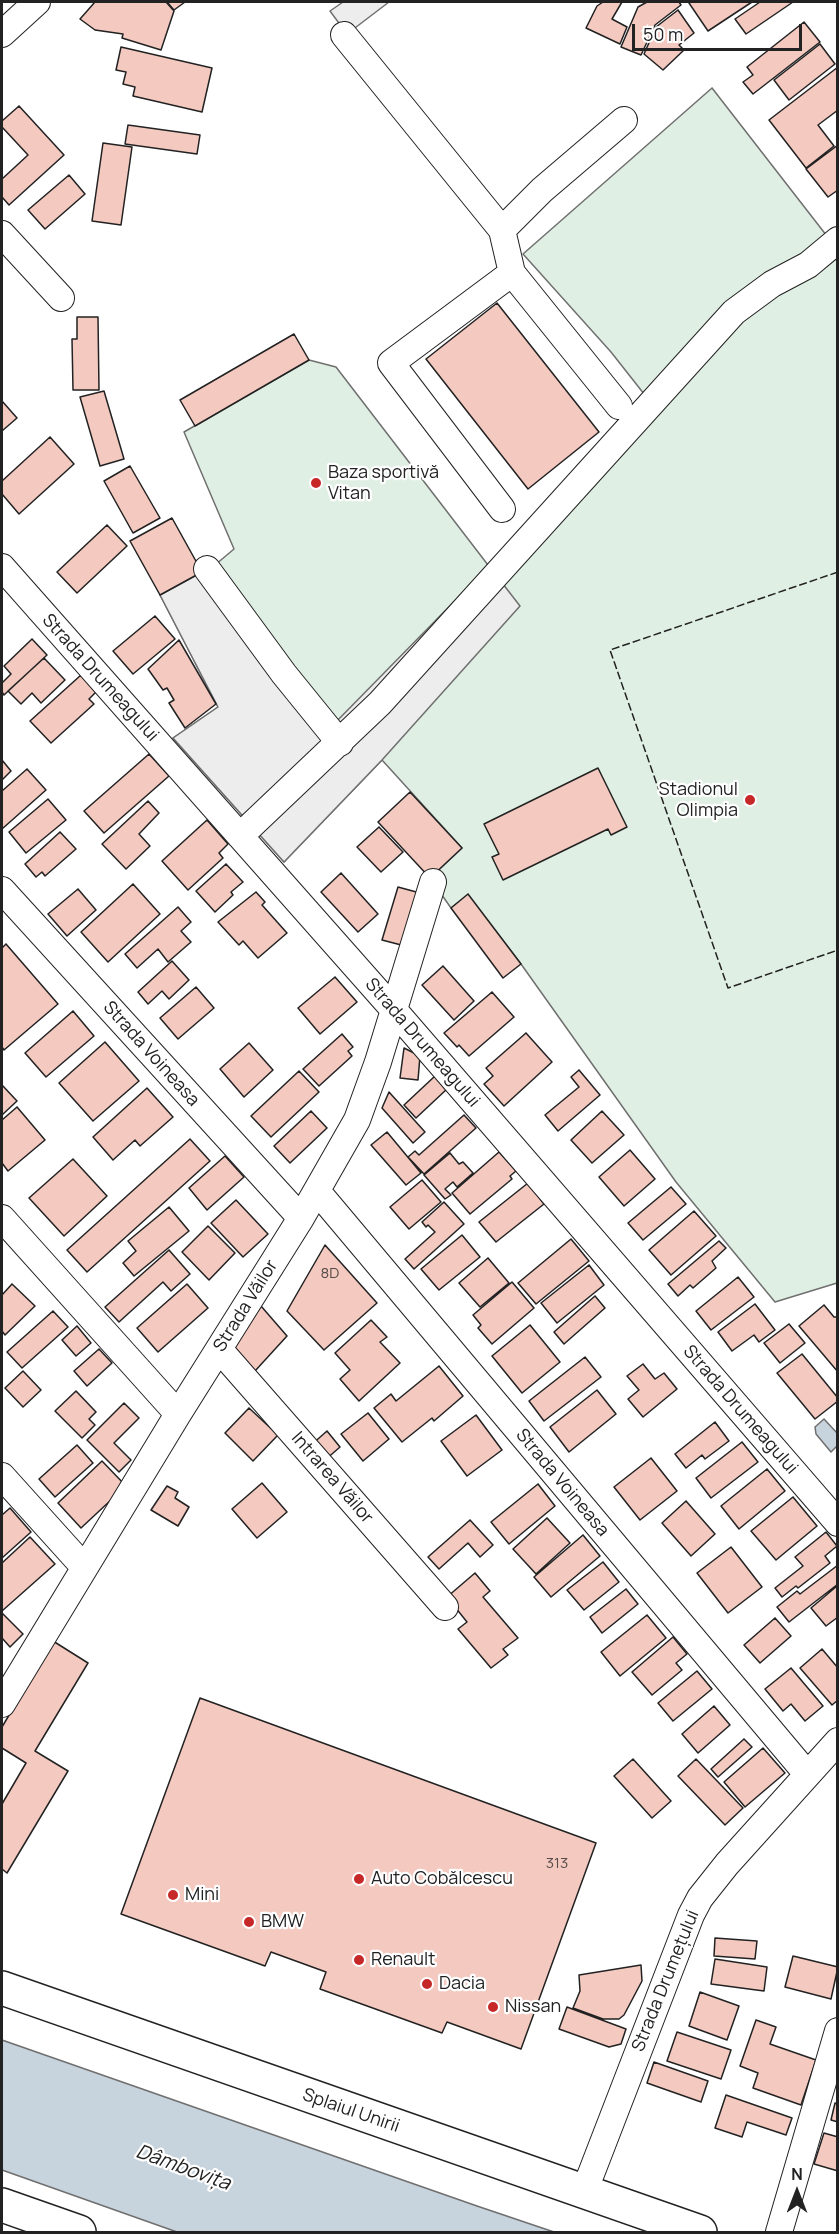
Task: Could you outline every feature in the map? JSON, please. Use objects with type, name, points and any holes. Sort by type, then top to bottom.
[{"type":"main road","name":"Splaiul Unirii","points":[[2,1988],[700,2232]]},
{"type":"main road","points":[[2,2205],[79,2232]]},
{"type":"street","points":[[2,33],[37,2]]},
{"type":"street","points":[[344,35],[502,230],[512,273],[619,406]]},
{"type":"street","points":[[502,230],[542,190],[624,120]]},
{"type":"street","points":[[2,234],[61,298]]},
{"type":"street","points":[[240,836],[380,703],[734,312],[772,284],[808,265],[837,240]]},
{"type":"street","points":[[502,509],[391,363],[512,273]]},
{"type":"street","name":"Strada Drumeagului","points":[[2,567],[394,1010],[837,1523]]},
{"type":"street","points":[[207,569],[284,674],[340,743]]},
{"type":"street","name":"Strada Văilor","points":[[2,1704],[178,1414],[301,1218],[357,1120],[372,1081],[433,882]]},
{"type":"street","name":"Strada Voineasa","points":[[2,890],[301,1218]]},
{"type":"street","name":"Strada Voineasa","points":[[317,1191],[807,1774]]},
{"type":"street","points":[[2,1218],[178,1414]]},
{"type":"street","name":"Intrarea Văilor","points":[[219,1349],[445,1606]]},
{"type":"street","points":[[2,1476],[84,1567]]},
{"type":"street","name":"Strada Drumețului","points":[[584,2192],[691,1915],[715,1878],[837,1741]]},
{"type":"street","points":[[779,2232],[837,2031]]},
{"type":"green space","points":[[712,88],[837,249],[837,1283],[775,1302],[676,1182],[521,964],[468,895],[451,908],[430,878],[462,848],[382,760],[284,862],[173,738],[218,707],[160,595],[215,565],[234,549],[184,432],[309,360],[336,367],[488,565],[648,399],[611,352],[523,254]]},
{"type":"shaded area","points":[[343,2],[389,2],[347,34],[330,11]]},
{"type":"shaded area","points":[[489,566],[520,606],[382,760],[284,862],[173,738],[218,707],[160,595],[202,572],[334,724]]},
{"type":"water","points":[[824,1419],[837,1433],[837,1446],[831,1452],[816,1434],[815,1427]]},
{"type":"water","name":"Dâmbovița","points":[[2,2040],[554,2232],[177,2232],[2,2170]]},
{"type":"building","points":[[95,2],[166,2],[174,11],[161,50],[122,38],[123,34],[95,30],[80,19]]},
{"type":"building","points":[[167,2],[185,2],[174,10]]},
{"type":"building","points":[[603,2],[622,2],[612,19],[627,27],[620,44],[586,28],[597,6]]},
{"type":"building","points":[[647,2],[679,2],[681,5],[655,25],[641,55],[621,47],[638,7]]},
{"type":"building","points":[[752,2],[708,31],[689,3]]},
{"type":"building","points":[[760,2],[793,2],[746,34],[735,19]]},
{"type":"building","points":[[678,10],[694,33],[679,45],[684,50],[663,70],[644,54],[656,27]]},
{"type":"building","points":[[804,22],[820,42],[753,94],[743,82],[753,75],[747,67]]},
{"type":"building","points":[[820,44],[835,64],[789,100],[774,80]]},
{"type":"building","points":[[121,47],[212,68],[202,112],[133,96],[135,87],[123,84],[126,72],[116,70]]},
{"type":"building","points":[[838,67],[838,110],[818,125],[834,146],[806,168],[769,120]]},
{"type":"building","points":[[19,106],[64,155],[9,205],[2,197],[2,179],[28,155],[2,127],[2,121]]},
{"type":"building","points":[[128,125],[200,135],[197,154],[125,144]]},
{"type":"building","points":[[103,143],[132,147],[121,225],[92,221]]},
{"type":"building","points":[[838,145],[838,190],[828,197],[806,169]]},
{"type":"building","points":[[69,175],[85,194],[45,229],[28,210]]},
{"type":"building","points":[[497,303],[599,432],[528,489],[426,359]]},
{"type":"building","points":[[77,317],[98,317],[99,390],[73,390],[72,339],[77,339]]},
{"type":"building","points":[[294,334],[309,360],[195,426],[180,400]]},
{"type":"building","points":[[104,391],[124,459],[100,466],[80,397]]},
{"type":"building","points":[[2,401],[17,418],[2,431]]},
{"type":"building","points":[[50,437],[74,464],[19,514],[2,494],[2,481]]},
{"type":"building","points":[[130,466],[160,518],[133,533],[104,481]]},
{"type":"building","points":[[172,518],[202,572],[160,595],[130,541]]},
{"type":"building","points":[[107,525],[127,546],[77,593],[57,572]]},
{"type":"building","points":[[155,616],[175,639],[133,674],[113,651]]},
{"type":"building","points":[[32,639],[47,655],[4,695],[2,683],[11,674],[4,666]]},
{"type":"building","points":[[179,640],[216,704],[185,728],[169,703],[174,700],[167,688],[163,690],[148,669]]},
{"type":"building","points":[[44,658],[65,680],[41,703],[32,693],[21,704],[8,691]]},
{"type":"building","points":[[81,675],[96,692],[89,699],[94,704],[51,743],[30,721]]},
{"type":"building","points":[[149,754],[169,776],[104,833],[84,811]]},
{"type":"building","points":[[2,760],[11,771],[2,780]]},
{"type":"building","points":[[598,768],[627,827],[611,835],[608,829],[503,880],[492,857],[499,854],[484,824]]},
{"type":"building","points":[[27,769],[46,790],[2,829],[2,791]]},
{"type":"building","points":[[410,792],[462,848],[430,878],[378,822]]},
{"type":"building","points":[[48,799],[66,820],[26,853],[9,832]]},
{"type":"building","points":[[148,801],[159,813],[139,834],[150,846],[126,869],[102,844]]},
{"type":"building","points":[[207,820],[228,844],[219,853],[223,858],[188,890],[162,861]]},
{"type":"building","points":[[379,827],[403,852],[381,872],[357,847]]},
{"type":"building","points":[[60,832],[76,849],[45,876],[42,872],[36,877],[25,864]]},
{"type":"building","points":[[226,864],[243,882],[231,892],[233,895],[215,912],[196,891]]},
{"type":"building","points":[[341,873],[378,914],[358,932],[321,892]]},
{"type":"building","points":[[133,884],[160,914],[108,962],[81,932]]},
{"type":"building","points":[[398,887],[420,893],[405,946],[382,940]]},
{"type":"building","points":[[78,889],[96,910],[67,936],[48,914]]},
{"type":"building","points":[[256,892],[265,902],[262,905],[287,933],[258,958],[243,941],[239,945],[218,922]]},
{"type":"building","points":[[468,894],[521,964],[503,978],[451,908]]},
{"type":"building","points":[[178,907],[191,922],[181,931],[191,942],[168,962],[158,949],[137,968],[125,954]]},
{"type":"building","points":[[6,944],[58,1004],[4,1050],[2,1047],[2,948]]},
{"type":"building","points":[[172,961],[189,980],[169,999],[162,991],[148,1004],[138,992]]},
{"type":"building","points":[[443,966],[474,1001],[454,1020],[422,985]]},
{"type":"building","points":[[335,977],[357,1002],[320,1034],[298,1008]]},
{"type":"building","points":[[196,987],[214,1008],[178,1039],[160,1018]]},
{"type":"building","points":[[492,992],[514,1017],[469,1056],[444,1033]]},
{"type":"building","points":[[73,1011],[94,1036],[46,1077],[25,1053]]},
{"type":"building","points":[[526,1033],[552,1062],[504,1106],[484,1084],[493,1076],[486,1068]]},
{"type":"building","points":[[342,1034],[353,1047],[348,1051],[352,1056],[319,1086],[303,1069]]},
{"type":"building","points":[[105,1042],[139,1081],[93,1121],[59,1083]]},
{"type":"building","points":[[249,1043],[273,1070],[244,1097],[220,1069]]},
{"type":"building","points":[[404,1048],[420,1056],[418,1080],[400,1078]]},
{"type":"building","points":[[579,1070],[600,1095],[558,1131],[545,1115],[579,1087],[571,1077]]},
{"type":"building","points":[[299,1071],[319,1092],[271,1137],[251,1116]]},
{"type":"building","points":[[435,1076],[447,1089],[416,1118],[404,1105]]},
{"type":"building","points":[[2,1085],[17,1101],[2,1115]]},
{"type":"building","points":[[147,1088],[173,1117],[140,1146],[135,1140],[113,1160],[93,1137]]},
{"type":"building","points":[[389,1092],[425,1132],[413,1143],[382,1108]]},
{"type":"building","points":[[17,1107],[45,1140],[8,1171],[2,1163],[2,1120]]},
{"type":"building","points":[[311,1111],[327,1128],[290,1163],[274,1146]]},
{"type":"building","points":[[602,1111],[624,1135],[592,1163],[571,1140]]},
{"type":"building","points":[[464,1115],[476,1128],[424,1174],[408,1157],[415,1151],[419,1155]]},
{"type":"building","points":[[387,1132],[421,1173],[406,1185],[371,1145]]},
{"type":"building","points":[[190,1139],[210,1161],[87,1272],[67,1250]]},
{"type":"building","points":[[630,1150],[655,1179],[624,1206],[599,1177]]},
{"type":"building","points":[[499,1152],[516,1171],[510,1176],[512,1179],[470,1214],[452,1193]]},
{"type":"building","points":[[450,1153],[459,1164],[463,1162],[473,1173],[457,1187],[453,1182],[445,1189],[451,1195],[445,1199],[424,1175]]},
{"type":"building","points":[[225,1156],[244,1177],[207,1210],[189,1188]]},
{"type":"building","points":[[73,1159],[107,1196],[64,1236],[29,1198]]},
{"type":"building","points":[[422,1180],[441,1202],[409,1229],[390,1207]]},
{"type":"building","points":[[528,1183],[544,1204],[496,1242],[479,1222]]},
{"type":"building","points":[[671,1187],[686,1204],[643,1240],[628,1223]]},
{"type":"building","points":[[236,1200],[268,1234],[243,1257],[211,1223]]},
{"type":"building","points":[[444,1202],[464,1224],[414,1269],[405,1259],[435,1232],[422,1222]]},
{"type":"building","points":[[169,1207],[189,1231],[134,1276],[123,1263],[136,1251],[128,1241]]},
{"type":"building","points":[[694,1211],[716,1236],[671,1275],[649,1250]]},
{"type":"building","points":[[208,1226],[235,1253],[209,1280],[182,1252]]},
{"type":"building","points":[[462,1235],[480,1257],[439,1290],[421,1269]]},
{"type":"building","points":[[571,1239],[589,1261],[536,1304],[518,1283]]},
{"type":"building","points":[[719,1241],[726,1248],[712,1261],[716,1268],[693,1288],[690,1285],[678,1296],[668,1284]]},
{"type":"building","points":[[325,1245],[377,1303],[324,1350],[287,1311]]},
{"type":"building","points":[[169,1250],[190,1274],[171,1291],[163,1282],[119,1322],[105,1307]]},
{"type":"building","points":[[488,1258],[509,1283],[480,1307],[459,1283]]},
{"type":"building","points":[[589,1265],[604,1285],[557,1323],[541,1303]]},
{"type":"building","points":[[738,1277],[754,1297],[711,1330],[696,1311]]},
{"type":"building","points":[[512,1282],[534,1308],[492,1344],[478,1328],[481,1325],[473,1315]]},
{"type":"building","points":[[12,1284],[35,1306],[5,1335],[2,1331],[2,1295]]},
{"type":"building","points":[[187,1284],[208,1308],[158,1352],[137,1328]]},
{"type":"building","points":[[595,1296],[605,1308],[564,1344],[554,1332]]},
{"type":"building","points":[[755,1304],[775,1330],[759,1342],[754,1335],[732,1351],[718,1332]]},
{"type":"building","points":[[824,1305],[834,1317],[838,1317],[838,1372],[799,1326]]},
{"type":"building","points":[[261,1306],[287,1336],[255,1371],[234,1347]]},
{"type":"building","points":[[53,1311],[68,1327],[22,1368],[7,1352]]},
{"type":"building","points":[[371,1320],[387,1337],[380,1342],[400,1363],[359,1401],[340,1379],[350,1370],[335,1353]]},
{"type":"building","points":[[789,1324],[805,1343],[780,1363],[764,1343]]},
{"type":"building","points":[[530,1325],[560,1362],[522,1393],[492,1356]]},
{"type":"building","points":[[77,1326],[91,1343],[76,1356],[62,1340]]},
{"type":"building","points":[[99,1349],[112,1363],[87,1386],[74,1371]]},
{"type":"building","points":[[802,1354],[838,1398],[838,1401],[815,1419],[777,1373]]},
{"type":"building","points":[[585,1357],[601,1377],[544,1421],[529,1401]]},
{"type":"building","points":[[643,1364],[655,1379],[664,1373],[677,1389],[643,1417],[628,1399],[639,1390],[627,1376]]},
{"type":"building","points":[[439,1366],[463,1396],[434,1421],[432,1418],[402,1442],[374,1408],[391,1394],[396,1401]]},
{"type":"building","points":[[23,1371],[41,1390],[23,1407],[5,1388]]},
{"type":"building","points":[[597,1390],[616,1414],[569,1452],[550,1427]]},
{"type":"building","points":[[76,1391],[96,1412],[89,1419],[95,1425],[82,1438],[55,1411]]},
{"type":"building","points":[[124,1403],[139,1418],[114,1443],[131,1460],[119,1472],[87,1440]]},
{"type":"building","points":[[249,1408],[278,1435],[253,1461],[225,1433]]},
{"type":"building","points":[[368,1413],[389,1439],[363,1461],[341,1434]]},
{"type":"building","points":[[476,1415],[502,1450],[467,1476],[441,1441]]},
{"type":"building","points":[[715,1422],[729,1441],[705,1459],[702,1455],[686,1468],[675,1454]]},
{"type":"building","points":[[327,1431],[340,1447],[324,1461],[310,1446]]},
{"type":"building","points":[[742,1442],[758,1462],[711,1498],[696,1478]]},
{"type":"building","points":[[77,1445],[93,1463],[55,1497],[39,1479]]},
{"type":"building","points":[[651,1458],[677,1491],[640,1520],[614,1487]]},
{"type":"building","points":[[102,1461],[126,1486],[81,1528],[58,1503]]},
{"type":"building","points":[[767,1469],[785,1491],[739,1529],[721,1506]]},
{"type":"building","points":[[262,1483],[287,1512],[257,1538],[232,1509]]},
{"type":"building","points":[[538,1484],[555,1506],[509,1544],[491,1522]]},
{"type":"building","points":[[167,1486],[178,1492],[175,1498],[189,1507],[178,1526],[151,1510]]},
{"type":"building","points":[[793,1497],[817,1526],[776,1560],[751,1531]]},
{"type":"building","points":[[686,1501],[715,1534],[691,1556],[662,1523]]},
{"type":"building","points":[[10,1508],[31,1532],[2,1558],[2,1515]]},
{"type":"building","points":[[547,1518],[570,1543],[536,1574],[513,1549]]},
{"type":"building","points":[[470,1520],[493,1545],[480,1557],[468,1543],[439,1569],[428,1557]]},
{"type":"building","points":[[826,1532],[837,1546],[825,1556],[830,1563],[798,1588],[796,1586],[782,1597],[775,1588],[803,1566],[795,1557]]},
{"type":"building","points":[[583,1535],[600,1556],[551,1597],[534,1577]]},
{"type":"building","points":[[30,1537],[55,1564],[2,1611],[2,1563]]},
{"type":"building","points":[[731,1547],[762,1587],[728,1613],[697,1573]]},
{"type":"building","points":[[603,1562],[619,1582],[584,1610],[567,1590]]},
{"type":"building","points":[[838,1565],[838,1584],[789,1622],[777,1607],[797,1591],[800,1594]]},
{"type":"building","points":[[475,1573],[490,1591],[483,1597],[518,1638],[503,1649],[508,1655],[491,1668],[458,1629],[467,1622],[447,1597]]},
{"type":"building","points":[[837,1586],[838,1617],[826,1626],[811,1608]]},
{"type":"building","points":[[626,1589],[638,1604],[602,1633],[590,1617]]},
{"type":"building","points":[[2,1613],[23,1634],[10,1647],[2,1638]]},
{"type":"building","points":[[647,1615],[666,1638],[620,1676],[601,1652]]},
{"type":"building","points":[[775,1618],[791,1636],[760,1663],[744,1645]]},
{"type":"building","points":[[673,1637],[687,1654],[676,1663],[682,1670],[652,1695],[632,1672]]},
{"type":"building","points":[[53,1641],[88,1663],[35,1751],[68,1771],[7,1873],[2,1869],[2,1804],[26,1763],[2,1748],[2,1727]]},
{"type":"building","points":[[822,1649],[838,1668],[838,1700],[832,1705],[800,1668]]},
{"type":"building","points":[[791,1668],[823,1706],[805,1721],[791,1704],[783,1711],[765,1689]]},
{"type":"building","points":[[697,1671],[712,1689],[673,1721],[658,1703]]},
{"type":"building","name":"Auto Cobălcescu","points":[[200,1698],[596,1843],[521,2049],[447,2022],[442,2033],[320,1989],[326,1972],[271,1952],[265,1966],[121,1914]]},
{"type":"building","points":[[714,1706],[730,1725],[698,1753],[682,1734]]},
{"type":"building","points":[[744,1739],[752,1747],[718,1777],[711,1769]]},
{"type":"building","points":[[763,1748],[785,1773],[745,1807],[724,1782]]},
{"type":"building","points":[[633,1759],[671,1801],[652,1818],[614,1776]]},
{"type":"building","points":[[696,1759],[743,1808],[725,1825],[678,1776]]},
{"type":"building","points":[[715,1938],[757,1941],[755,1959],[714,1956]]},
{"type":"building","points":[[793,1956],[838,1967],[831,1999],[785,1987]]},
{"type":"building","points":[[715,1959],[767,1967],[764,1991],[711,1984]]},
{"type":"building","points":[[641,1965],[642,1981],[624,2015],[619,2019],[603,2019],[573,2008],[580,1991],[579,1975]]},
{"type":"building","points":[[700,1992],[739,2006],[727,2040],[689,2026]]},
{"type":"building","points":[[567,2007],[626,2029],[621,2044],[609,2047],[559,2029]]},
{"type":"building","points":[[756,2020],[776,2027],[770,2044],[816,2060],[801,2105],[753,2088],[758,2073],[740,2066]]},
{"type":"building","points":[[677,2032],[731,2050],[721,2079],[667,2061]]},
{"type":"building","points":[[654,2062],[708,2081],[701,2102],[647,2083]]},
{"type":"building","points":[[726,2095],[792,2118],[786,2135],[747,2122],[742,2137],[715,2128]]},
{"type":"building","points":[[835,2103],[838,2104],[838,2122],[831,2120]]},
{"type":"building","points":[[824,2133],[838,2137],[838,2171],[814,2164]]},
{"type":"fence","points":[[838,572],[610,650],[728,988],[838,950]]},
{"type":"place","name":"Baza sportivă Vitan","points":[[316,483]]},
{"type":"place","name":"Stadionul Olimpia","points":[[750,800]]},
{"type":"place","name":"Auto Cobălcescu","points":[[359,1879]]},
{"type":"place","name":"Mini","points":[[173,1895]]},
{"type":"place","name":"BMW","points":[[249,1922]]},
{"type":"place","name":"Renault","points":[[359,1960]]},
{"type":"place","name":"Dacia","points":[[427,1984]]},
{"type":"place","name":"Nissan","points":[[493,2007]]}]
